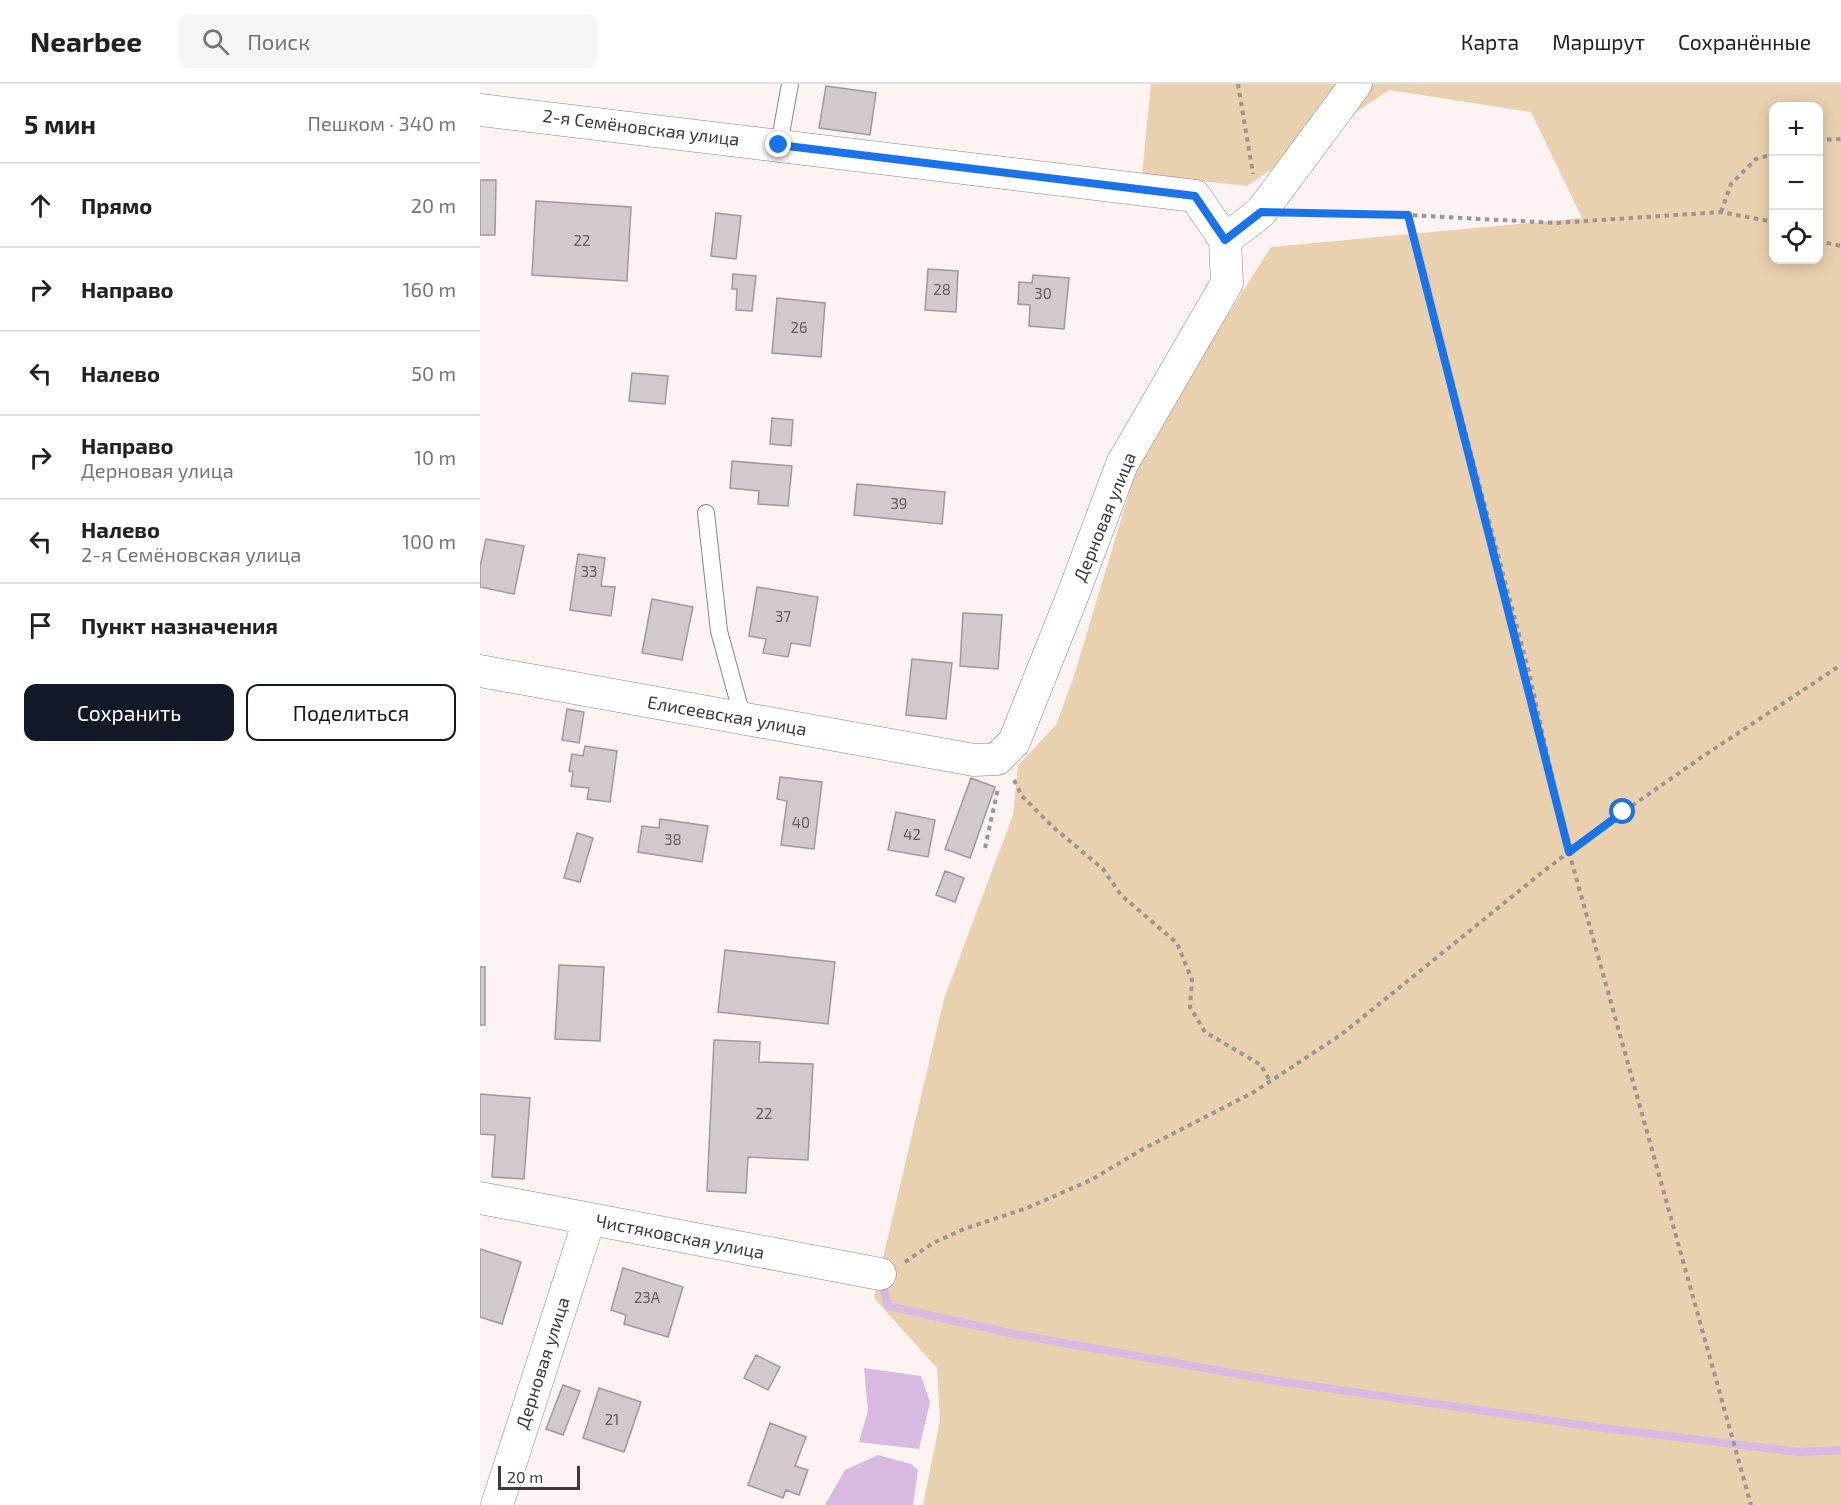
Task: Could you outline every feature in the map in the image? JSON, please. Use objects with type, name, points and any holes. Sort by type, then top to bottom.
[{"type":"street","points":[[1225,240],[1261,212],[1356,84]]},
{"type":"street","name":"2-я Семёновская улица","points":[[480,110],[1195,196],[1225,240]]},
{"type":"street","name":"Дерновая улица","points":[[991,761],[1014,742],[1122,464],[1227,283],[1225,240]]},
{"type":"street","name":"Елисеевская улица","points":[[480,671],[991,761]]},
{"type":"street","name":"Чистяковская улица","points":[[480,1198],[880,1274]]},
{"type":"street","name":"Дерновая улица","points":[[497,1505],[589,1220]]},
{"type":"lane","points":[[779,145],[790,84]]},
{"type":"lane","points":[[706,513],[719,631],[743,719]]},
{"type":"path","points":[[1238,84],[1261,212],[1408,215],[1556,223],[1721,212],[1769,221]]},
{"type":"path","points":[[1823,140],[1841,139]]},
{"type":"path","points":[[1721,212],[1731,184],[1756,159],[1769,155]]},
{"type":"path","points":[[1408,215],[1569,852],[1751,1505]]},
{"type":"path","points":[[1823,242],[1841,246]]},
{"type":"path","points":[[880,1274],[908,1261],[933,1243],[964,1228],[1027,1208],[1091,1180],[1143,1149],[1254,1092],[1342,1034],[1569,852],[1702,757],[1841,665]]},
{"type":"path","points":[[984,848],[991,761],[1012,774],[1022,796],[1053,827],[1103,869],[1122,895],[1176,943],[1192,980],[1190,1007],[1205,1032],[1261,1065],[1270,1081]]},
{"type":"shaded area","points":[[1151,84],[1841,84],[1841,1505],[923,1505],[940,1421],[937,1368],[874,1298],[944,999],[1013,815],[1018,765],[1056,725],[1073,679],[1142,450],[1271,247],[1582,218],[1531,112],[1389,90],[1247,186],[1142,175]]},
{"type":"shaded area","points":[[864,1368],[921,1376],[930,1402],[919,1449],[859,1442],[868,1411]]},
{"type":"shaded area","points":[[878,1455],[911,1464],[918,1470],[913,1505],[825,1505],[845,1470]]},
{"type":"building","points":[[826,86],[876,93],[870,135],[819,128]]},
{"type":"building","points":[[480,180],[496,180],[495,235],[480,235]]},
{"type":"building","points":[[536,201],[631,207],[627,281],[532,275]]},
{"type":"building","points":[[716,213],[741,216],[736,259],[711,256]]},
{"type":"building","points":[[928,269],[958,271],[956,312],[925,310]]},
{"type":"building","points":[[733,274],[756,276],[752,311],[736,310],[737,289],[732,289]]},
{"type":"building","points":[[1033,275],[1069,278],[1064,329],[1029,326],[1030,305],[1018,304],[1019,282],[1032,283]]},
{"type":"building","points":[[777,298],[825,303],[821,357],[772,353]]},
{"type":"building","points":[[632,373],[668,376],[665,404],[629,401]]},
{"type":"building","points":[[772,418],[793,420],[791,446],[770,444]]},
{"type":"building","points":[[732,461],[792,466],[788,506],[758,504],[759,491],[730,488]]},
{"type":"building","points":[[857,484],[945,492],[942,524],[854,515]]},
{"type":"building","points":[[486,539],[524,546],[514,594],[480,587],[480,567]]},
{"type":"building","points":[[578,554],[605,558],[601,586],[615,587],[611,616],[570,610]]},
{"type":"building","points":[[757,587],[818,597],[810,646],[791,643],[788,657],[763,653],[766,639],[749,636]]},
{"type":"building","points":[[652,599],[693,607],[682,660],[642,653]]},
{"type":"building","points":[[963,613],[1002,615],[998,669],[960,666]]},
{"type":"building","points":[[912,659],[952,663],[946,719],[906,715]]},
{"type":"building","points":[[567,709],[584,712],[579,743],[562,740]]},
{"type":"building","points":[[585,746],[617,751],[610,802],[587,799],[589,788],[571,786],[573,772],[569,771],[572,754],[583,756]]},
{"type":"building","points":[[780,777],[822,782],[814,849],[781,845],[787,801],[777,799]]},
{"type":"building","points":[[971,778],[995,787],[970,858],[945,849]]},
{"type":"building","points":[[896,812],[935,820],[928,857],[888,850]]},
{"type":"building","points":[[660,819],[708,826],[702,862],[638,852],[642,826],[659,828]]},
{"type":"building","points":[[577,833],[593,838],[580,882],[564,878]]},
{"type":"building","points":[[945,871],[964,878],[955,902],[936,895]]},
{"type":"building","points":[[725,950],[835,962],[828,1024],[718,1012]]},
{"type":"building","points":[[559,965],[604,967],[600,1041],[555,1039]]},
{"type":"building","points":[[480,967],[485,967],[485,1025],[480,1025]]},
{"type":"building","points":[[714,1040],[760,1042],[759,1062],[813,1064],[808,1160],[748,1157],[746,1193],[707,1191]]},
{"type":"building","points":[[480,1094],[530,1098],[524,1179],[492,1177],[495,1135],[480,1134]]},
{"type":"building","points":[[480,1249],[521,1262],[502,1324],[480,1317]]},
{"type":"building","points":[[623,1268],[683,1287],[668,1337],[624,1324],[626,1315],[611,1310]]},
{"type":"building","points":[[756,1355],[780,1367],[768,1390],[744,1378]]},
{"type":"building","points":[[563,1385],[580,1391],[563,1435],[546,1429]]},
{"type":"building","points":[[599,1388],[641,1402],[624,1452],[583,1438]]},
{"type":"building","points":[[770,1423],[806,1437],[795,1466],[808,1470],[799,1495],[786,1490],[783,1498],[748,1485]]},
{"type":"waterway","points":[[882,1281],[888,1306],[1014,1334],[1271,1380],[1595,1427],[1799,1452],[1841,1450]]},
{"type":"route","points":[[779,145],[1195,196],[1225,240],[1261,212],[1408,215],[1569,852],[1623,812]]}]
